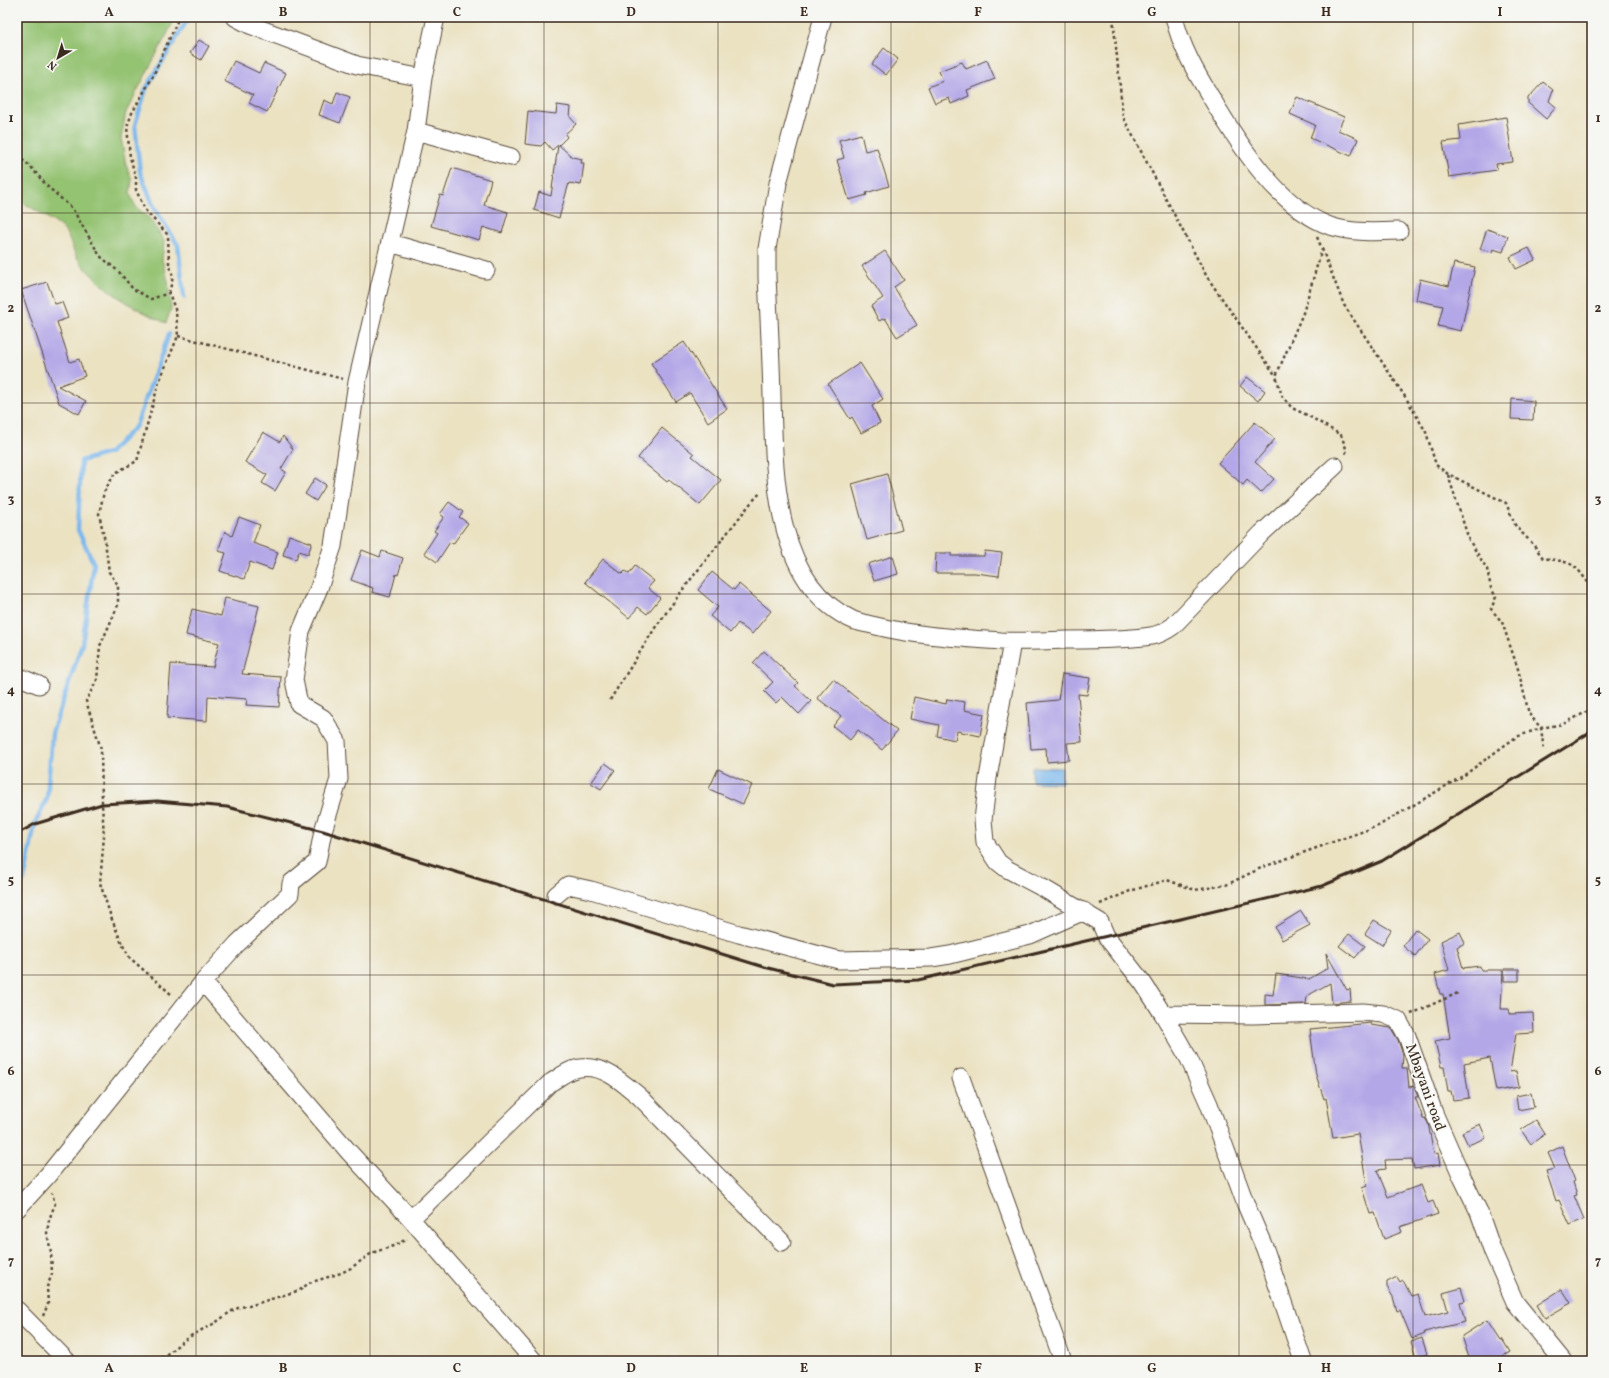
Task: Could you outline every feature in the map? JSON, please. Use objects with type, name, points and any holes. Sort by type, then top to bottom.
[{"type":"street","points":[[235,17],[250,25],[357,65],[424,78]]},
{"type":"street","points":[[17,1209],[48,1175],[203,982],[237,944],[290,894],[291,883],[317,862],[323,831],[339,779],[337,741],[324,718],[299,704],[294,680],[301,631],[319,588],[333,546],[357,382],[416,131],[424,78],[436,17]]},
{"type":"street","points":[[823,17],[778,183],[767,249],[775,478],[779,505],[788,542],[803,573],[821,597],[836,610],[854,620],[907,632],[1012,642],[1152,636],[1166,631],[1173,626],[1262,533],[1335,466]]},
{"type":"street","points":[[1174,17],[1182,44],[1235,138],[1262,174],[1285,197],[1306,213],[1329,226],[1350,231],[1399,231]]},
{"type":"street","points":[[416,131],[511,156]]},
{"type":"street","points":[[390,243],[486,270]]},
{"type":"street","points":[[1012,642],[988,778],[983,820],[985,842],[998,862],[1007,870],[1043,888],[1100,922],[1106,936],[1143,983],[1163,1014],[1189,1059],[1209,1104],[1246,1205],[1265,1249],[1303,1361]]},
{"type":"street","points":[[17,676],[39,685]]},
{"type":"street","points":[[556,895],[568,885],[591,890],[739,934],[839,960],[931,958],[950,955],[1030,935],[1084,912]]},
{"type":"street","points":[[203,982],[350,1152],[416,1224],[534,1361]]},
{"type":"street","points":[[1163,1014],[1253,1015],[1363,1012],[1383,1014],[1398,1020]]},
{"type":"street","name":"Mbayani road","points":[[1398,1020],[1407,1036],[1434,1113],[1479,1212],[1493,1252],[1512,1296],[1527,1319],[1564,1361]]},
{"type":"street","points":[[416,1224],[550,1083],[572,1070],[593,1067],[616,1076],[640,1097],[782,1242]]},
{"type":"street","points":[[960,1078],[1062,1361]]},
{"type":"street","points":[[17,1310],[67,1361]]},
{"type":"path","points":[[179,17],[153,76],[132,113],[127,127],[130,157],[136,178],[136,190],[145,210],[168,235],[169,263],[173,277],[169,294],[176,312],[178,336],[160,382],[137,461],[115,473],[104,492],[99,514],[105,541],[109,572],[118,585],[118,605],[100,646],[97,680],[86,701],[101,749],[104,836],[100,883],[111,918],[122,944],[130,958],[168,993],[177,1000],[186,1003]]},
{"type":"path","points":[[1113,17],[1123,117],[1207,277],[1276,376],[1282,396],[1292,408],[1341,435],[1347,451],[1335,466]]},
{"type":"path","points":[[17,156],[29,165],[48,187],[72,208],[100,256],[119,272],[133,288],[151,299],[169,294]]},
{"type":"path","points":[[1306,213],[1344,305],[1406,398],[1426,432],[1436,465],[1448,474],[1506,503],[1516,527],[1533,544],[1543,558],[1567,562],[1576,566],[1592,588]]},
{"type":"path","points":[[1276,376],[1303,313],[1322,249]]},
{"type":"path","points":[[178,336],[299,369],[357,382]]},
{"type":"path","points":[[1448,474],[1469,540],[1487,569],[1491,588],[1496,597],[1491,609],[1502,622],[1518,669],[1530,714],[1541,728],[1544,751]]},
{"type":"path","points":[[610,700],[655,628],[684,588],[750,504],[775,478]]},
{"type":"path","points":[[1084,912],[1130,891],[1167,880],[1195,890],[1226,885],[1263,867],[1378,826],[1463,776],[1516,737],[1541,728],[1563,724],[1592,709]]},
{"type":"path","points":[[1398,1020],[1460,992]]},
{"type":"path","points":[[39,1333],[48,1304],[47,1287],[52,1274],[51,1252],[47,1233],[49,1220],[55,1204],[48,1175]]},
{"type":"path","points":[[156,1361],[198,1331],[213,1324],[224,1315],[243,1306],[263,1302],[300,1290],[309,1283],[341,1273],[351,1268],[372,1253],[403,1242],[416,1224]]},
{"type":"green space","points":[[17,17],[176,17],[126,112],[121,138],[126,165],[132,180],[130,194],[136,207],[150,219],[164,241],[162,260],[168,281],[171,309],[166,323],[129,304],[96,280],[78,259],[63,229],[50,219],[22,202],[17,197]]},
{"type":"water","points":[[1032,767],[1062,768],[1062,783],[1032,782]]},
{"type":"building","points":[[199,40],[209,46],[201,60],[190,53]]},
{"type":"building","points":[[884,48],[898,59],[886,75],[872,64]]},
{"type":"building","points":[[987,60],[995,79],[967,90],[969,96],[951,104],[949,98],[935,103],[928,87],[943,81],[939,71],[962,62],[966,69]]},
{"type":"building","points":[[234,61],[259,73],[264,63],[286,73],[267,112],[249,103],[253,95],[224,81]]},
{"type":"building","points":[[1543,82],[1553,90],[1549,101],[1556,107],[1546,119],[1528,103],[1528,98]]},
{"type":"building","points":[[337,92],[350,97],[340,123],[319,115],[324,100],[333,104]]},
{"type":"building","points":[[1297,97],[1344,117],[1338,130],[1358,139],[1351,156],[1310,138],[1315,125],[1290,114]]},
{"type":"building","points":[[557,105],[571,107],[570,117],[576,124],[565,134],[567,137],[559,145],[572,157],[582,159],[581,163],[584,163],[581,185],[569,183],[559,218],[534,210],[539,192],[551,196],[558,145],[552,150],[545,142],[541,146],[525,144],[528,111],[556,114]]},
{"type":"building","points":[[1506,117],[1513,162],[1496,164],[1497,170],[1449,177],[1443,142],[1461,140],[1459,125]]},
{"type":"building","points":[[861,134],[865,151],[877,148],[889,186],[866,193],[867,195],[849,200],[837,160],[844,158],[839,140]]},
{"type":"building","points":[[452,168],[491,180],[484,205],[508,212],[502,233],[483,227],[479,240],[431,226],[440,195],[443,196]]},
{"type":"building","points":[[1487,229],[1508,236],[1503,252],[1493,249],[1492,252],[1480,249]]},
{"type":"building","points":[[1529,248],[1535,260],[1516,269],[1510,257]]},
{"type":"building","points":[[885,251],[904,280],[894,287],[917,325],[897,337],[885,318],[879,321],[871,306],[883,298],[862,266]]},
{"type":"building","points":[[1454,263],[1475,267],[1461,331],[1438,326],[1443,306],[1416,300],[1420,279],[1449,286]]},
{"type":"building","points":[[47,282],[55,304],[62,302],[68,318],[57,322],[70,362],[79,359],[85,376],[58,386],[86,401],[79,414],[59,403],[21,290]]},
{"type":"building","points":[[684,342],[727,409],[708,422],[690,393],[676,402],[651,363]]},
{"type":"building","points":[[860,363],[883,399],[872,406],[880,423],[861,433],[852,417],[850,419],[828,384]]},
{"type":"building","points":[[1247,377],[1265,391],[1258,401],[1240,386]]},
{"type":"building","points":[[1512,399],[1534,401],[1533,420],[1511,419]]},
{"type":"building","points":[[1255,422],[1275,439],[1255,462],[1274,479],[1261,493],[1247,480],[1243,485],[1218,463]]},
{"type":"building","points":[[662,428],[694,454],[692,456],[721,480],[700,505],[669,480],[667,482],[638,458]]},
{"type":"building","points":[[263,432],[280,442],[283,436],[293,449],[281,469],[286,472],[275,491],[262,483],[267,475],[245,462]]},
{"type":"building","points":[[887,474],[902,530],[867,540],[852,484]]},
{"type":"building","points":[[315,478],[326,485],[316,501],[305,494]]},
{"type":"building","points":[[449,502],[463,512],[459,517],[468,523],[453,544],[450,542],[437,562],[424,553],[437,533],[434,531],[444,517],[440,514]]},
{"type":"building","points":[[239,517],[260,525],[253,543],[278,552],[272,570],[250,562],[244,579],[220,571],[226,553],[218,551],[225,531],[232,536]]},
{"type":"building","points":[[289,535],[312,543],[308,554],[299,551],[296,559],[283,555]]},
{"type":"building","points":[[362,550],[380,557],[382,551],[403,558],[398,575],[396,574],[390,597],[372,592],[373,588],[351,580]]},
{"type":"building","points":[[985,551],[1002,553],[999,576],[975,573],[935,573],[936,553],[951,553],[951,556],[984,556]]},
{"type":"building","points":[[893,556],[898,574],[874,581],[868,564]]},
{"type":"building","points":[[603,559],[622,574],[625,571],[629,574],[635,566],[654,581],[648,588],[660,598],[647,614],[638,607],[629,618],[585,582]]},
{"type":"building","points":[[712,572],[734,590],[739,584],[771,611],[752,634],[738,623],[730,633],[710,616],[718,607],[698,590]]},
{"type":"building","points":[[225,598],[259,606],[242,674],[281,677],[279,707],[246,705],[247,699],[208,696],[207,721],[167,718],[171,664],[213,667],[219,643],[186,635],[192,609],[221,616]]},
{"type":"building","points":[[764,651],[798,683],[795,686],[811,701],[799,714],[782,697],[776,703],[764,691],[773,682],[753,663]]},
{"type":"building","points":[[1062,674],[1090,678],[1087,695],[1078,694],[1082,742],[1067,743],[1069,760],[1047,762],[1046,748],[1031,749],[1027,703],[1058,700]]},
{"type":"building","points":[[833,679],[897,731],[882,750],[858,730],[850,740],[833,726],[841,716],[817,698]]},
{"type":"building","points":[[914,697],[946,704],[947,699],[965,702],[964,710],[984,714],[980,736],[957,731],[955,740],[937,736],[939,725],[910,719]]},
{"type":"building","points":[[605,763],[615,770],[601,789],[591,783]]},
{"type":"building","points":[[718,769],[752,785],[743,804],[709,789]]},
{"type":"building","points":[[1301,911],[1310,925],[1282,940],[1275,927]]},
{"type":"building","points":[[1374,920],[1391,930],[1382,945],[1365,934]]},
{"type":"building","points":[[1415,929],[1428,939],[1415,956],[1403,946]]},
{"type":"building","points":[[1460,932],[1465,943],[1457,947],[1463,968],[1480,966],[1481,970],[1503,970],[1501,1009],[1509,1009],[1510,1014],[1533,1013],[1534,1033],[1516,1034],[1510,1072],[1516,1071],[1519,1087],[1496,1091],[1490,1058],[1464,1063],[1469,1098],[1453,1100],[1451,1091],[1448,1091],[1444,1067],[1441,1067],[1435,1041],[1450,1038],[1443,994],[1440,994],[1435,974],[1449,970],[1441,941]]},
{"type":"building","points":[[1349,934],[1365,946],[1355,958],[1339,946]]},
{"type":"building","points":[[1326,953],[1347,990],[1350,989],[1351,1001],[1332,1003],[1330,983],[1307,996],[1306,1004],[1265,1005],[1265,994],[1273,995],[1276,974],[1309,979],[1328,968]]},
{"type":"building","points":[[1504,969],[1519,969],[1519,981],[1504,981]]},
{"type":"building","points":[[1371,1023],[1371,1025],[1391,1028],[1398,1040],[1403,1055],[1402,1068],[1407,1068],[1409,1087],[1414,1086],[1418,1097],[1415,1097],[1423,1118],[1425,1118],[1428,1123],[1434,1154],[1438,1153],[1440,1165],[1414,1169],[1412,1159],[1385,1160],[1386,1169],[1377,1170],[1388,1197],[1421,1185],[1428,1203],[1433,1201],[1438,1214],[1400,1227],[1402,1232],[1384,1239],[1375,1213],[1370,1214],[1362,1188],[1367,1186],[1358,1134],[1333,1138],[1326,1098],[1324,1099],[1316,1075],[1310,1029]]},
{"type":"building","points":[[1531,1093],[1534,1107],[1518,1110],[1516,1096]]},
{"type":"building","points":[[1536,1120],[1545,1134],[1531,1144],[1521,1130]]},
{"type":"building","points":[[1480,1124],[1486,1138],[1468,1145],[1462,1132]]},
{"type":"building","points":[[1562,1146],[1575,1181],[1573,1182],[1577,1195],[1574,1196],[1584,1219],[1570,1225],[1559,1200],[1556,1201],[1546,1171],[1555,1169],[1548,1153]]},
{"type":"building","points":[[1397,1277],[1400,1282],[1403,1280],[1411,1296],[1418,1294],[1425,1317],[1448,1311],[1443,1293],[1461,1288],[1465,1301],[1460,1302],[1465,1322],[1424,1332],[1425,1334],[1412,1339],[1400,1310],[1397,1311],[1393,1297],[1387,1287],[1387,1282]]},
{"type":"building","points":[[1562,1289],[1571,1303],[1545,1318],[1537,1305]]},
{"type":"building","points":[[1487,1320],[1510,1352],[1494,1361],[1470,1361],[1462,1336]]},
{"type":"building","points":[[1422,1338],[1427,1354],[1416,1358],[1411,1342]]},
{"type":"waterway","points":[[184,297],[178,245],[155,209],[140,172],[135,125],[146,89],[189,17]]},
{"type":"waterway","points":[[17,892],[24,880],[35,824],[47,798],[52,733],[82,644],[94,564],[78,530],[81,461],[109,453],[136,426],[169,334]]},
{"type":"railway","points":[[17,834],[35,824],[102,804],[157,801],[227,807],[323,831],[764,967],[833,984],[918,980],[1322,886],[1382,861],[1592,731]]}]
